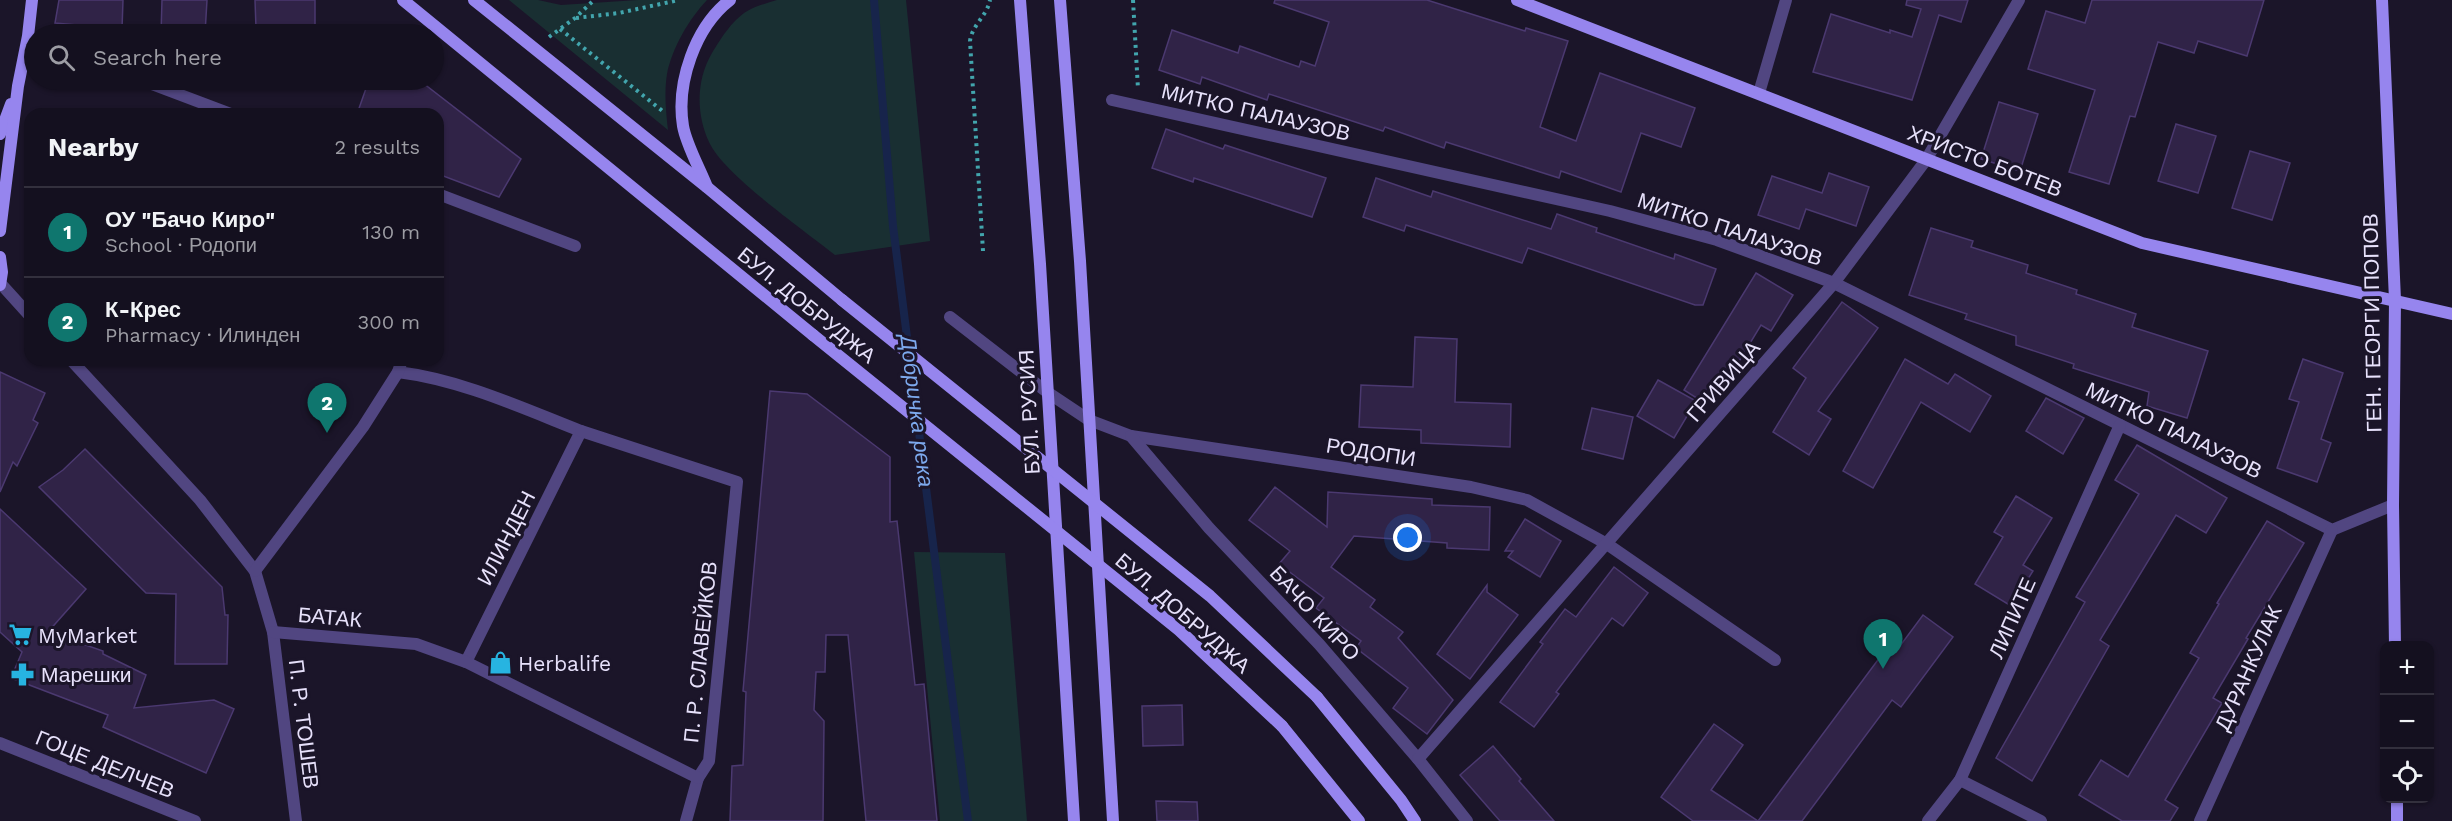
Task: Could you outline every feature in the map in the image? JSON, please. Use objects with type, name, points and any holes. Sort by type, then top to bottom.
[{"type":"main road","points":[[31,24],[32,0]]},
{"type":"main road","name":"БУЛ. ДОБРУДЖА","points":[[403,0],[432,24]]},
{"type":"main road","name":"БУЛ. ДОБРУДЖА","points":[[474,0],[1210,596],[1317,697],[1401,800],[1415,821]]},
{"type":"main road","points":[[708,188],[683,127],[685,82],[694,50],[707,24],[730,0]]},
{"type":"main road","name":"БУЛ. РУСИЯ","points":[[1020,0],[1074,821]]},
{"type":"main road","points":[[1060,0],[1080,261],[1113,821]]},
{"type":"main road","name":"ХРИСТО БОТЕВ","points":[[1517,0],[2142,243],[2452,314]]},
{"type":"main road","name":"ГЕН. ГЕОРГИ ПОПОВ","points":[[2382,0],[2395,300],[2393,505],[2395,641]]},
{"type":"main road","name":"БУЛ. ДОБРУДЖА","points":[[444,34],[1179,630],[1282,726],[1359,821]]},
{"type":"main road","points":[[0,134],[24,63]]},
{"type":"main road","points":[[0,231],[18,86]]},
{"type":"main road","points":[[0,257],[2,272],[0,284]]},
{"type":"main road","points":[[2397,803],[2397,821]]},
{"type":"street","points":[[1759,93],[1786,0]]},
{"type":"street","name":"ГРИВИЦА","points":[[1418,759],[1834,283],[1926,160],[2019,0]]},
{"type":"street","points":[[167,90],[215,108]]},
{"type":"street","name":"МИТКО ПАЛАУЗОВ","points":[[1112,100],[1610,211],[1717,240],[1834,283],[2332,530]]},
{"type":"street","points":[[444,196],[575,246]]},
{"type":"street","points":[[0,284],[24,310]]},
{"type":"street","name":"РОДОПИ","points":[[950,317],[1047,392],[1089,420],[1131,436],[1483,489],[1527,500],[1607,544],[1775,660]]},
{"type":"street","name":"БАТАК","points":[[77,366],[200,500],[255,571],[273,632],[416,644],[466,662],[698,778]]},
{"type":"street","points":[[255,571],[363,427],[400,366]]},
{"type":"street","points":[[398,372],[429,376],[475,390],[581,431]]},
{"type":"street","name":"ЛИПИТЕ","points":[[1928,821],[1960,780],[2120,425]]},
{"type":"street","name":"П. Р. СЛАВЕЙКОВ","points":[[581,431],[737,482],[709,761],[698,778],[686,821]]},
{"type":"street","name":"ИЛИНДЕН","points":[[466,662],[581,431]]},
{"type":"street","name":"БАЧО КИРО","points":[[1131,436],[1209,528],[1319,644],[1418,759],[1467,821]]},
{"type":"street","points":[[2332,530],[2393,505]]},
{"type":"street","name":"ДУРАНКУЛАК","points":[[2200,821],[2332,530]]},
{"type":"street","name":"П. Р. ТОШЕВ","points":[[273,632],[296,821]]},
{"type":"street","name":"ГОЦЕ ДЕЛЧЕВ","points":[[1,746],[195,821]]},
{"type":"street","points":[[1960,780],[2041,821]]},
{"type":"path","points":[[575,18],[619,13],[679,0]]},
{"type":"path","points":[[983,251],[970,41],[990,0]]},
{"type":"path","points":[[1133,0],[1139,106]]},
{"type":"path","points":[[560,29],[683,127]]},
{"type":"green space","points":[[509,0],[538,0],[561,5],[638,0],[707,0],[682,34],[669,64],[666,88],[668,130]]},
{"type":"green space","points":[[777,0],[906,0],[930,241],[835,255],[747,186],[717,155],[709,142],[700,109],[701,86],[707,63],[724,35],[739,17],[754,8]]},
{"type":"green space","points":[[914,552],[1005,553],[1027,821],[940,821]]},
{"type":"building","points":[[59,0],[123,0],[122,24],[55,23]]},
{"type":"building","points":[[162,0],[207,0],[206,24],[161,24]]},
{"type":"building","points":[[255,0],[315,0],[315,24],[256,24]]},
{"type":"building","points":[[1275,0],[1427,0],[1525,31],[1526,28],[1568,41],[1540,127],[1576,141],[1600,73],[1695,108],[1681,147],[1641,133],[1621,192],[1561,171],[1559,178],[1446,142],[1444,148],[1385,127],[1383,131],[1269,94],[1267,100],[1202,77],[1200,84],[1159,70],[1172,30],[1238,53],[1240,46],[1299,67],[1301,61],[1315,66],[1329,22],[1274,3]]},
{"type":"building","points":[[1907,0],[1968,0],[1961,22],[1939,15],[1912,100],[1813,72],[1831,14],[1890,33],[1890,30],[1912,37],[1921,9],[1906,5]]},
{"type":"building","points":[[2092,0],[2264,0],[2247,56],[2198,41],[2194,53],[2158,42],[2135,117],[2130,116],[2109,184],[2069,172],[2095,90],[2028,69],[2046,11],[2085,23]]},
{"type":"building","points":[[365,90],[432,90],[521,159],[499,197],[444,176],[444,108],[359,108]]},
{"type":"building","points":[[1999,102],[2038,114],[2020,171],[1981,159]]},
{"type":"building","points":[[2176,124],[2216,136],[2198,193],[2158,181]]},
{"type":"building","points":[[1166,129],[1223,149],[1225,145],[1326,178],[1312,217],[1194,178],[1193,182],[1152,168]]},
{"type":"building","points":[[2250,151],[2290,163],[2272,220],[2232,208]]},
{"type":"building","points":[[1829,173],[1869,187],[1856,226],[1806,209],[1799,229],[1758,215],[1772,176],[1822,193]]},
{"type":"building","points":[[1376,178],[1431,197],[1433,191],[1551,229],[1557,214],[1597,228],[1596,232],[1674,259],[1675,254],[1716,269],[1703,305],[1695,305],[1528,248],[1522,263],[1406,225],[1404,231],[1363,217]]},
{"type":"building","points":[[1931,228],[1973,241],[1971,247],[2028,265],[2026,273],[2077,290],[2076,294],[2136,314],[2132,327],[2208,351],[2187,418],[2147,406],[2149,392],[2073,368],[2074,364],[2016,345],[2016,336],[1965,319],[1967,314],[1909,295]]},
{"type":"building","points":[[1756,273],[1793,295],[1771,331],[1761,325],[1735,368],[1730,365],[1706,404],[1684,390]]},
{"type":"building","points":[[1842,302],[1878,328],[1818,411],[1831,419],[1809,455],[1773,432],[1806,378],[1793,368]]},
{"type":"building","points":[[1415,337],[1457,339],[1455,402],[1511,404],[1510,447],[1421,443],[1421,430],[1359,427],[1361,385],[1413,387]]},
{"type":"building","points":[[1905,359],[1948,384],[1955,374],[1991,396],[1970,432],[1921,402],[1873,488],[1843,471]]},
{"type":"building","points":[[2303,359],[2343,373],[2321,439],[2331,443],[2317,482],[2277,468],[2299,402],[2289,399]]},
{"type":"building","points":[[0,372],[45,393],[33,420],[38,423],[17,466],[13,462],[0,492]]},
{"type":"building","points":[[1658,380],[1696,401],[1674,438],[1637,416]]},
{"type":"building","points":[[770,391],[807,394],[890,457],[890,522],[897,521],[915,685],[924,684],[937,821],[866,821],[848,635],[826,635],[825,672],[816,672],[814,710],[824,721],[823,821],[730,821],[732,766],[743,765],[746,692],[743,691]]},
{"type":"building","points":[[2046,398],[2084,418],[2063,454],[2026,431]]},
{"type":"building","points":[[1592,408],[1633,417],[1623,459],[1582,449]]},
{"type":"building","points":[[2137,445],[2227,498],[2206,533],[2176,515],[2100,640],[2109,646],[2032,781],[1996,758],[2085,602],[2076,597],[2139,494],[2115,480]]},
{"type":"building","points":[[85,449],[222,587],[225,615],[228,615],[227,664],[175,664],[176,594],[146,593],[39,487],[63,470]]},
{"type":"building","points":[[1275,487],[1327,527],[1328,492],[1432,499],[1432,505],[1490,507],[1489,550],[1447,548],[1447,543],[1354,536],[1331,567],[1375,600],[1370,607],[1403,632],[1398,638],[1453,700],[1427,734],[1393,708],[1408,688],[1356,648],[1361,641],[1316,608],[1324,598],[1279,564],[1290,551],[1249,520]]},
{"type":"building","points":[[2016,496],[2052,518],[2023,565],[2033,571],[2011,606],[1975,584],[2003,537],[1994,532]]},
{"type":"building","points":[[0,509],[86,589],[48,632],[103,651],[103,654],[146,675],[134,708],[214,700],[234,709],[206,773],[103,727],[108,715],[11,678],[22,652],[0,632]]},
{"type":"building","points":[[1525,519],[1561,541],[1540,577],[1508,557],[1513,551],[1505,551]]},
{"type":"building","points":[[2267,521],[2304,543],[2246,638],[2248,639],[2213,698],[2222,703],[2165,800],[2178,808],[2170,821],[2122,821],[2079,795],[2101,760],[2128,777],[2199,658],[2190,653],[2219,604],[2217,603]]},
{"type":"building","points":[[1614,567],[1648,593],[1623,626],[1612,618],[1556,692],[1559,694],[1534,727],[1500,702],[1543,644],[1540,642],[1565,609],[1576,617]]},
{"type":"building","points":[[1487,585],[1487,592],[1518,615],[1470,679],[1437,654]]},
{"type":"building","points":[[1923,615],[1953,637],[1901,707],[1892,700],[1802,821],[1758,821],[1889,645],[1897,650]]},
{"type":"building","points":[[1182,705],[1183,745],[1143,746],[1142,706]]},
{"type":"building","points":[[1714,724],[1743,745],[1711,790],[1758,821],[1693,821],[1661,797]]},
{"type":"building","points":[[1493,746],[1521,779],[1519,781],[1554,821],[1500,821],[1460,775]]},
{"type":"building","points":[[1156,801],[1197,802],[1198,821],[1157,821]]},
{"type":"waterway","name":"Добричка река","points":[[874,0],[893,226],[968,821]]},
{"type":"place","name":"К-Крес","points":[[327,433]]},
{"type":"place","name":"MyMarket","points":[[20,635]]},
{"type":"place","name":"Herbalife","points":[[500,663]]},
{"type":"place","name":"ОУ \"Бачо Киро\"","points":[[1883,669]]},
{"type":"place","name":"Марешки","points":[[23,674]]}]
